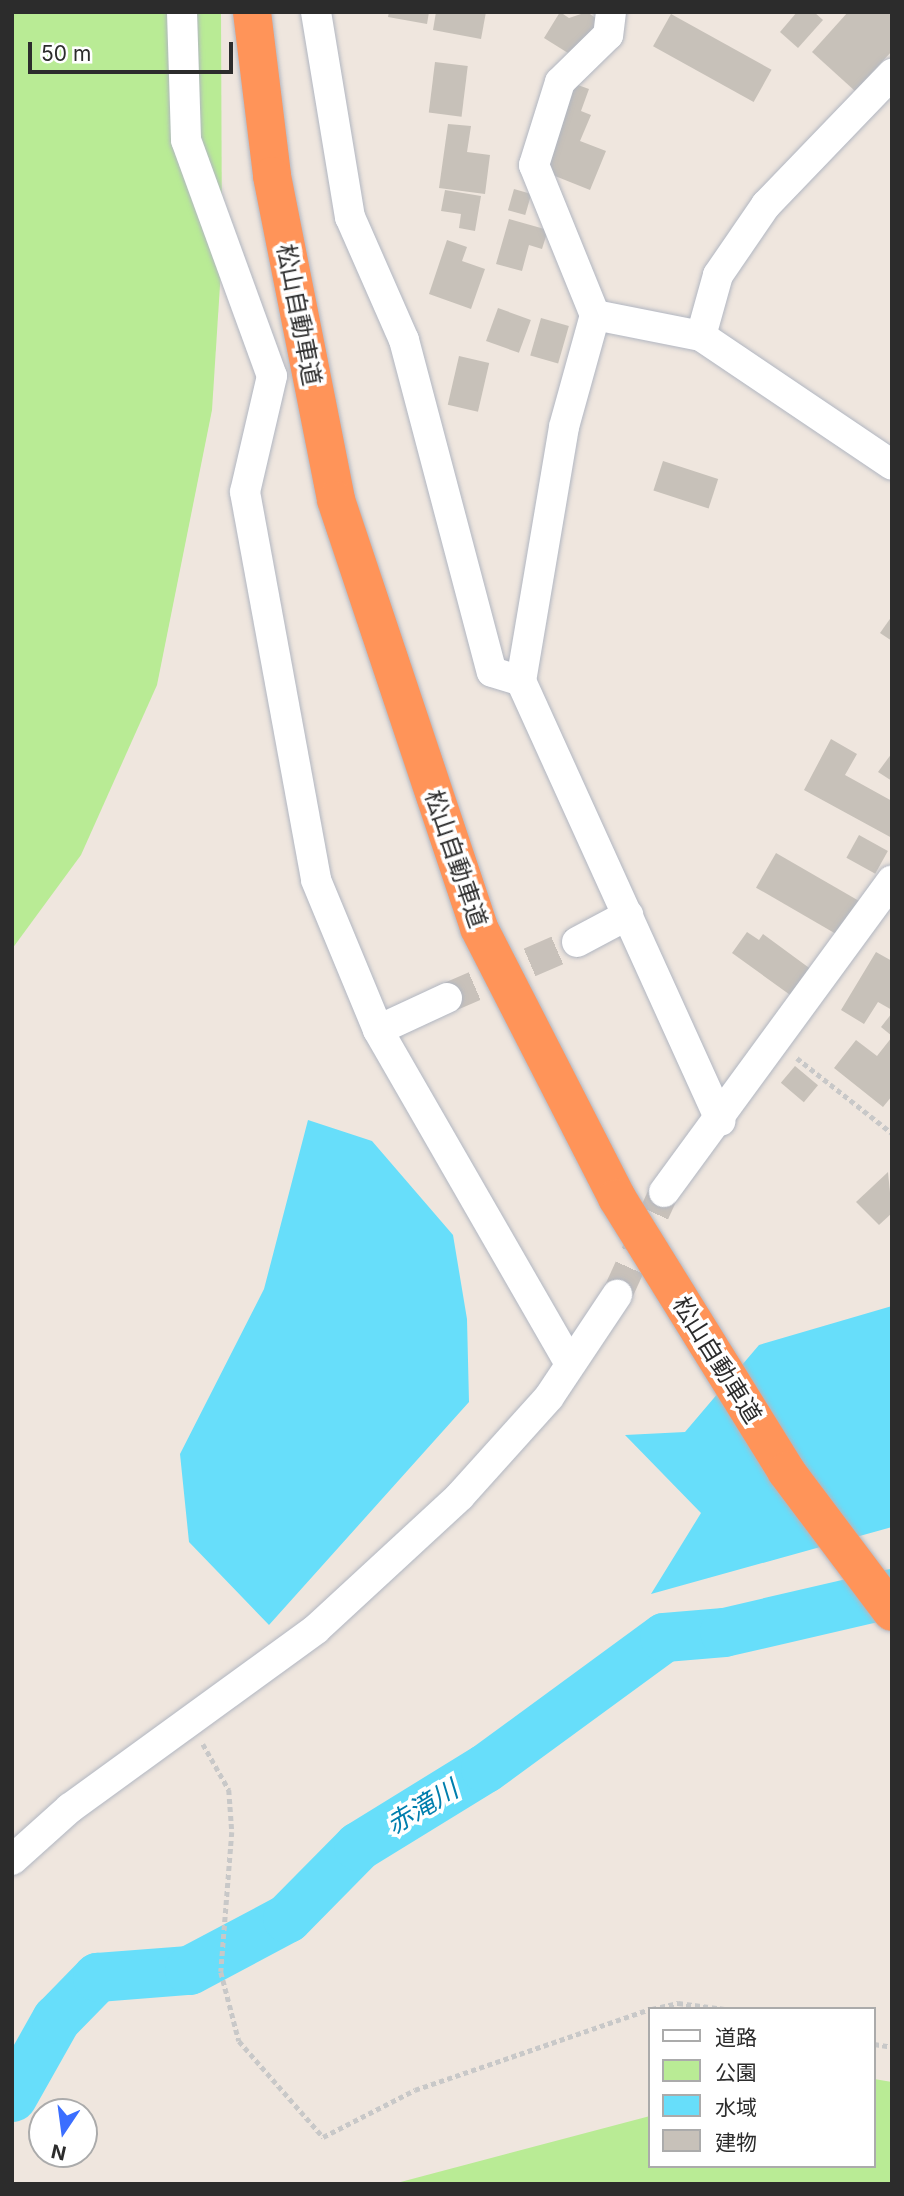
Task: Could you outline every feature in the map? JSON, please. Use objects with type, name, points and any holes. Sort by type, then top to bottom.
[{"type":"highway","name":"松山自動車道","points":[[252,12],[272,176],[335,500],[479,928],[617,1198],[786,1471],[892,1612]]},
{"type":"street","points":[[182,12],[186,140],[272,376],[245,492],[316,880],[378,1030],[521,1288],[570,1364]]},
{"type":"street","points":[[316,12],[351,216],[404,340],[492,672],[521,681]]},
{"type":"street","points":[[611,12],[608,36],[560,82],[534,165],[595,315],[564,426],[521,681],[721,1121]]},
{"type":"street","points":[[701,336],[718,275],[766,205],[892,74]]},
{"type":"street","points":[[595,315],[701,336],[892,465]]},
{"type":"street","points":[[664,1192],[721,1121],[771,1038],[892,881]]},
{"type":"street","points":[[576,942],[628,915]]},
{"type":"street","points":[[378,1030],[447,998]]},
{"type":"street","points":[[12,1860],[70,1808],[316,1629],[460,1496],[570,1364],[617,1295]]},
{"type":"path","points":[[771,1038],[892,1133]]},
{"type":"path","points":[[190,1720],[229,1790],[232,1832],[221,1972],[239,2042],[323,2137],[415,2090],[648,2010]]},
{"type":"path","points":[[660,2007],[678,2003],[709,2007]]},
{"type":"green space","points":[[12,12],[221,12],[222,254],[212,410],[157,685],[81,855],[12,949]]},
{"type":"green space","points":[[876,2079],[892,2082],[892,2184],[393,2184],[648,2117],[648,2168],[876,2168]]},
{"type":"water","points":[[308,1120],[372,1141],[453,1235],[467,1319],[469,1402],[269,1625],[189,1542],[180,1454],[264,1289]]},
{"type":"water","points":[[892,1306],[892,1527],[651,1594],[701,1513],[625,1435],[685,1432],[759,1345]]},
{"type":"building","points":[[389,12],[429,12],[427,24],[388,17]]},
{"type":"building","points":[[436,12],[486,12],[481,39],[433,30]]},
{"type":"building","points":[[560,12],[569,18],[587,12],[600,21],[576,58],[544,38]]},
{"type":"building","points":[[797,12],[814,12],[823,20],[798,48],[780,32]]},
{"type":"building","points":[[848,12],[892,12],[892,51],[855,91],[812,52]]},
{"type":"building","points":[[671,14],[772,70],[754,102],[653,46]]},
{"type":"building","points":[[435,62],[468,66],[462,117],[429,113]]},
{"type":"building","points":[[575,84],[589,89],[581,111],[591,115],[580,141],[606,151],[590,190],[540,170]]},
{"type":"building","points":[[448,124],[471,126],[467,152],[490,155],[485,194],[439,188]]},
{"type":"building","points":[[514,189],[531,194],[525,215],[508,210]]},
{"type":"building","points":[[445,190],[481,196],[475,231],[459,228],[461,214],[441,211]]},
{"type":"building","points":[[509,219],[548,230],[542,249],[529,245],[522,271],[496,264]]},
{"type":"building","points":[[447,240],[467,247],[462,261],[485,269],[471,309],[429,294]]},
{"type":"building","points":[[498,308],[531,320],[519,353],[486,341]]},
{"type":"building","points":[[541,318],[569,326],[558,363],[530,355]]},
{"type":"building","points":[[459,356],[489,363],[478,412],[448,405]]},
{"type":"building","points":[[663,461],[718,479],[709,508],[653,490]]},
{"type":"building","points":[[892,616],[892,641],[880,633]]},
{"type":"building","points":[[831,739],[857,754],[845,775],[892,801],[892,838],[804,790]]},
{"type":"building","points":[[892,753],[892,781],[878,772]]},
{"type":"building","points":[[859,835],[888,851],[875,874],[846,858]]},
{"type":"building","points":[[776,853],[859,901],[839,936],[756,888]]},
{"type":"building","points":[[747,932],[759,940],[763,934],[812,970],[793,997],[732,953]]},
{"type":"building","points":[[876,952],[892,961],[892,1010],[878,1002],[864,1024],[841,1010]]},
{"type":"building","points":[[892,1013],[892,1036],[881,1027]]},
{"type":"building","points":[[892,1037],[892,1096],[883,1107],[834,1068],[856,1040],[877,1056]]},
{"type":"building","points":[[795,1066],[818,1085],[804,1102],[781,1083]]},
{"type":"building","points":[[888,1172],[892,1213],[879,1225],[856,1202]]},
{"type":"waterway","name":"赤滝川","points":[[12,2097],[56,2019],[97,1977],[189,1970],[287,1918],[358,1846],[485,1768],[664,1637],[724,1632],[892,1593]]},
{"type":"tunnel","points":[[447,998],[577,942]]},
{"type":"tunnel","points":[[617,1295],[664,1192]]}]
